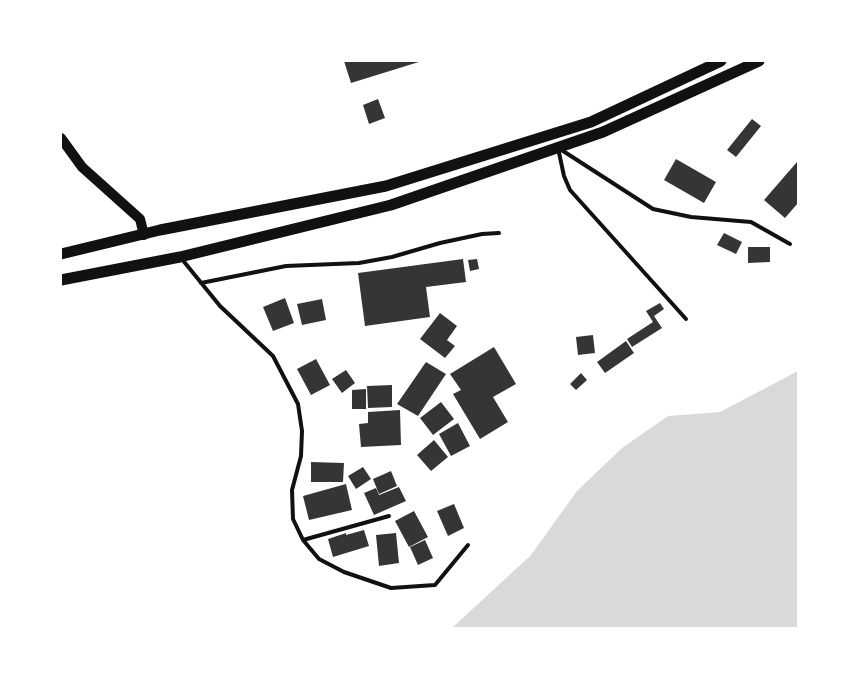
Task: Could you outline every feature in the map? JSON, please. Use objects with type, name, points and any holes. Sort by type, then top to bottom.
[{"type":"highway","points":[[61,254],[160,230],[386,186],[591,122],[721,61]]},
{"type":"highway","points":[[61,280],[180,257],[391,205],[603,132],[759,61]]},
{"type":"main road","points":[[61,138],[82,167],[140,219],[144,235]]},
{"type":"street","points":[[558,148],[653,209],[691,217],[751,222],[790,244]]},
{"type":"street","points":[[558,148],[564,176],[570,190],[686,319]]},
{"type":"street","points":[[201,283],[286,266],[365,262],[392,257],[440,243],[482,234],[499,234]]},
{"type":"street","points":[[180,257],[220,306],[273,356],[298,404],[302,431],[301,456],[292,490],[293,519],[302,540],[319,559],[344,572],[391,588],[435,585],[468,545]]},
{"type":"street","points":[[302,540],[388,516]]},
{"type":"shaded area","points":[[798,371],[798,628],[452,628],[531,555],[577,491],[622,448],[668,416],[720,412]]},
{"type":"building","points":[[344,61],[422,61],[351,83]]},
{"type":"building","points":[[378,99],[385,118],[369,124],[363,105]]},
{"type":"building","points":[[752,119],[761,126],[736,157],[727,150]]},
{"type":"building","points":[[676,159],[716,182],[704,203],[664,180]]},
{"type":"building","points":[[797,162],[798,203],[785,218],[764,200]]},
{"type":"building","points":[[724,233],[742,242],[736,254],[717,245]]},
{"type":"building","points":[[748,247],[770,247],[770,262],[748,263]]},
{"type":"building","points":[[463,259],[466,282],[426,287],[430,317],[365,326],[358,273]]},
{"type":"building","points":[[477,259],[479,269],[470,271],[468,260]]},
{"type":"building","points":[[285,298],[294,323],[273,331],[263,307]]},
{"type":"building","points":[[322,299],[326,320],[302,325],[297,304]]},
{"type":"building","points":[[660,303],[664,309],[654,316],[662,328],[632,347],[627,339],[653,322],[646,311]]},
{"type":"building","points":[[440,313],[457,326],[447,340],[455,346],[445,358],[420,339]]},
{"type":"building","points":[[593,335],[595,353],[578,355],[576,337]]},
{"type":"building","points":[[626,341],[634,353],[605,373],[597,362]]},
{"type":"building","points":[[494,347],[516,384],[493,397],[508,422],[480,439],[453,394],[461,390],[450,374]]},
{"type":"building","points":[[316,359],[330,385],[311,395],[297,369]]},
{"type":"building","points":[[426,362],[446,374],[418,416],[397,404]]},
{"type":"building","points":[[346,370],[355,383],[342,393],[332,379]]},
{"type":"building","points":[[581,373],[587,380],[576,390],[570,384]]},
{"type":"building","points":[[392,385],[392,407],[368,408],[367,386]]},
{"type":"building","points":[[366,389],[366,409],[352,409],[352,390]]},
{"type":"building","points":[[441,402],[454,419],[433,435],[420,418]]},
{"type":"building","points":[[400,410],[401,445],[361,447],[359,424],[368,423],[368,412]]},
{"type":"building","points":[[458,423],[470,446],[451,456],[439,434]]},
{"type":"building","points":[[434,440],[448,457],[431,471],[417,455]]},
{"type":"building","points":[[311,462],[344,463],[343,482],[311,482]]},
{"type":"building","points":[[363,467],[371,479],[356,489],[348,476]]},
{"type":"building","points":[[391,471],[397,486],[379,494],[373,479]]},
{"type":"building","points":[[346,484],[352,510],[309,520],[303,496]]},
{"type":"building","points":[[399,487],[406,501],[374,515],[364,493],[376,488],[379,495]]},
{"type":"building","points":[[454,504],[464,528],[448,536],[437,511]]},
{"type":"building","points":[[414,511],[428,537],[409,547],[395,521]]},
{"type":"building","points":[[364,530],[369,546],[333,557],[328,539],[346,533],[346,535]]},
{"type":"building","points":[[396,533],[399,563],[379,566],[376,535]]},
{"type":"building","points":[[425,540],[433,558],[418,565],[410,547]]}]
